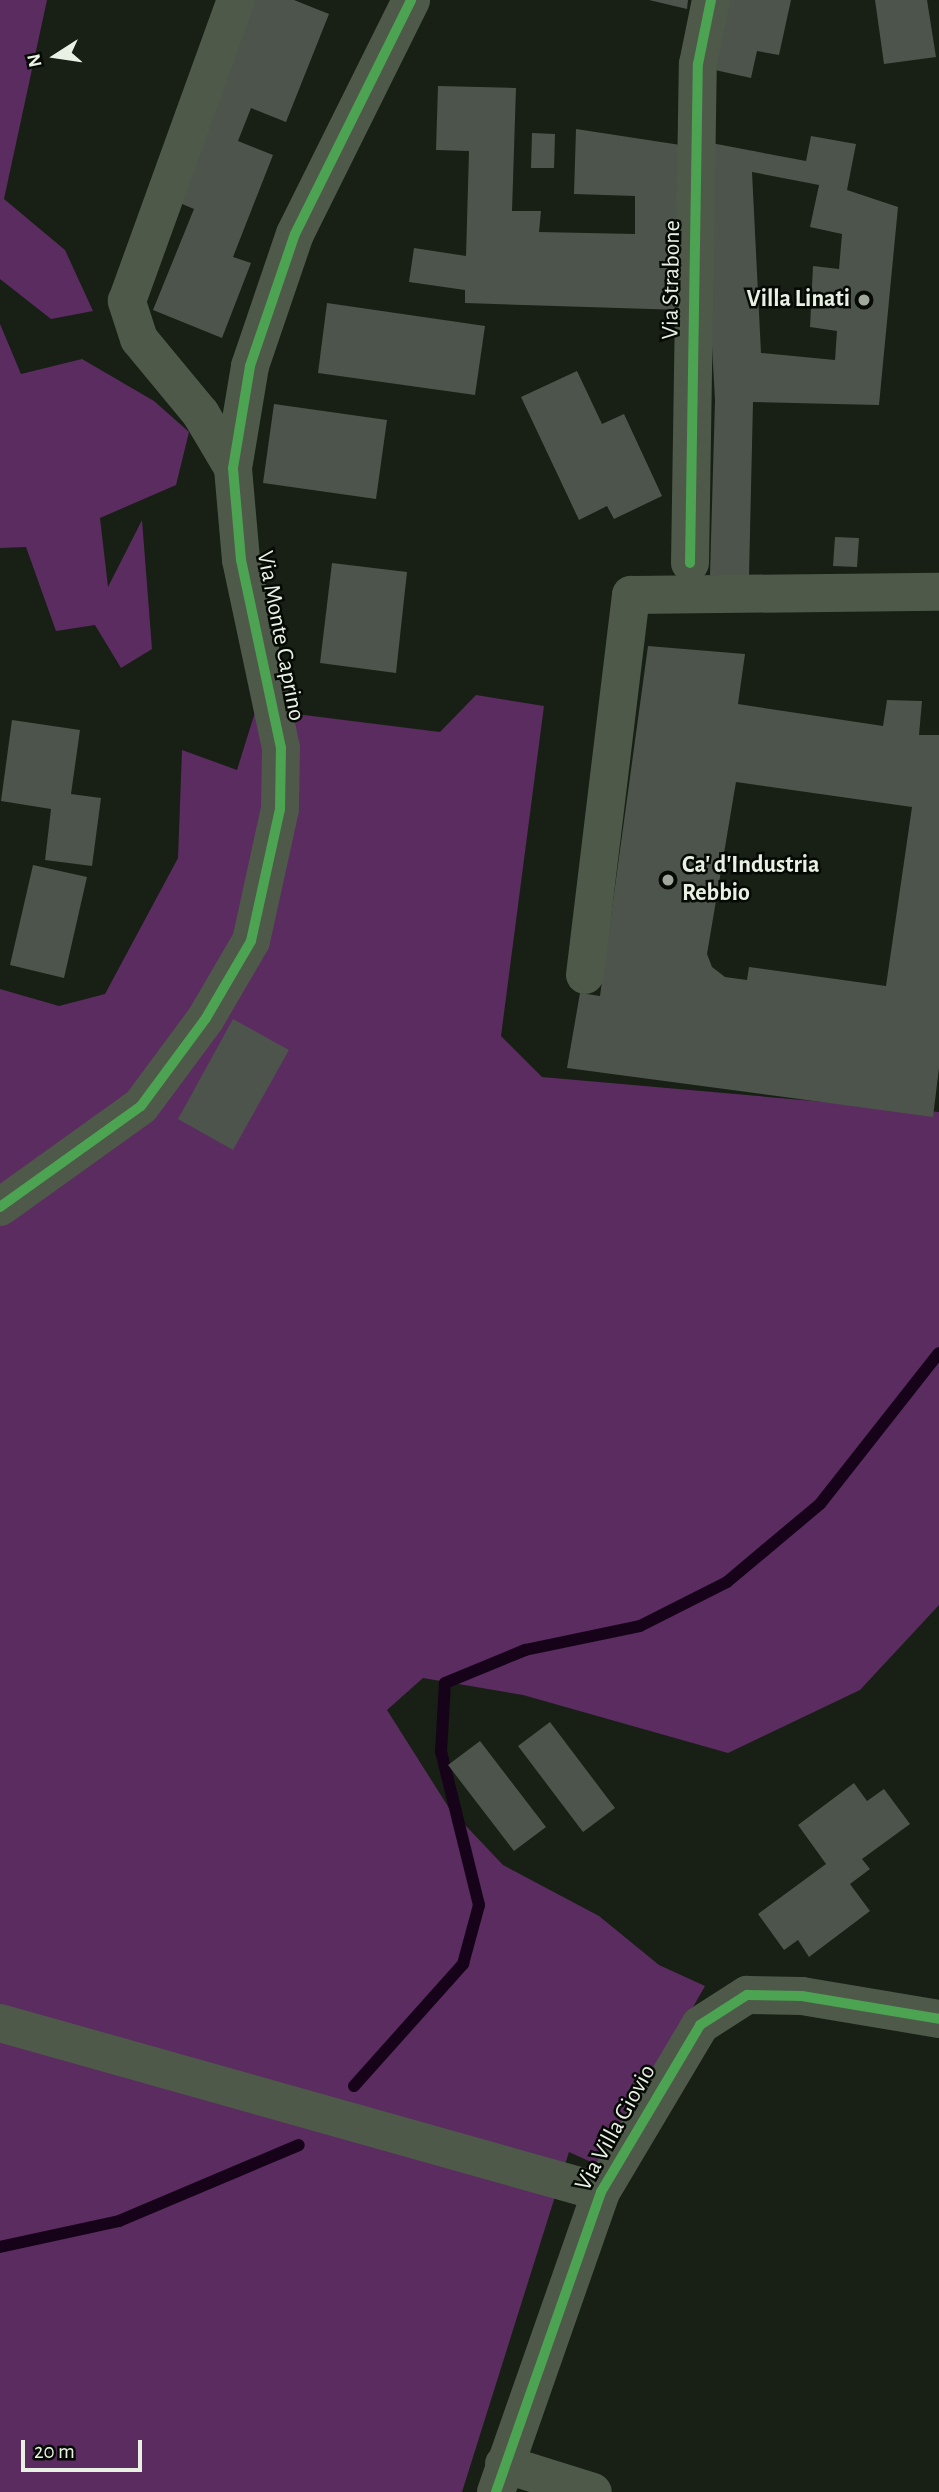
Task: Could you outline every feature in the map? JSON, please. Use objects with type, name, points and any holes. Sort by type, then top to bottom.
[{"type":"street","points":[[233,468],[201,414],[139,339],[127,301],[236,0]]},
{"type":"street","name":"Via Monte Caprino","points":[[0,1206],[141,1106],[206,1018],[251,941],[280,809],[281,748],[241,559],[233,468],[250,366],[295,234],[411,0]]},
{"type":"street","name":"Via Strabone","points":[[690,563],[697,76],[711,0]]},
{"type":"street","points":[[586,975],[631,595],[939,592]]},
{"type":"street","name":"Via Villa Giovio","points":[[500,2478],[601,2192],[700,2025],[747,1996],[802,1996],[939,2019]]},
{"type":"street","points":[[0,2024],[601,2192]]},
{"type":"street","points":[[500,2478],[593,2492]]},
{"type":"shaded area","points":[[0,0],[47,0],[4,199],[65,250],[93,311],[51,319],[0,279]]},
{"type":"shaded area","points":[[0,324],[21,374],[82,359],[154,401],[189,432],[176,485],[100,518],[108,587],[142,520],[152,649],[121,668],[95,625],[56,631],[26,547],[0,548]]},
{"type":"shaded area","points":[[476,695],[544,706],[501,1036],[542,1077],[939,1112],[939,1605],[860,1690],[728,1753],[523,1695],[423,1678],[387,1710],[449,1808],[503,1865],[599,1916],[659,1965],[705,1986],[602,2167],[569,2152],[462,2492],[0,2492],[0,989],[59,1006],[105,994],[178,858],[182,750],[237,770],[256,709],[440,732]]},
{"type":"building","points":[[254,0],[294,0],[329,14],[286,122],[251,108],[238,141],[273,155],[233,257],[251,263],[222,338],[153,310],[194,209],[175,201]]},
{"type":"building","points":[[649,0],[688,0],[687,9]]},
{"type":"building","points":[[721,0],[791,0],[779,55],[757,51],[751,78],[706,68]]},
{"type":"building","points":[[875,0],[927,0],[936,57],[884,64]]},
{"type":"building","points":[[438,86],[516,88],[512,211],[541,211],[539,232],[635,234],[635,196],[574,194],[576,129],[687,146],[682,310],[465,303],[465,290],[409,282],[414,248],[466,256],[469,151],[436,150]]},
{"type":"building","points":[[532,133],[555,134],[554,168],[531,168]]},
{"type":"building","name":"Villa Linati","points":[[811,136],[856,144],[847,190],[898,207],[879,405],[753,402],[749,576],[710,575],[715,400],[702,163],[706,142],[806,161]],"holes":[[[752,172],[819,185],[810,227],[842,234],[839,269],[813,266],[810,327],[837,331],[835,360],[761,353]]]},
{"type":"building","points":[[327,303],[485,326],[475,395],[318,373]]},
{"type":"building","points":[[577,371],[602,424],[624,414],[662,496],[614,519],[607,506],[579,520],[521,397]]},
{"type":"building","points":[[274,404],[387,420],[376,499],[263,483]]},
{"type":"building","points":[[835,537],[859,538],[857,567],[833,566]]},
{"type":"building","points":[[332,563],[407,572],[396,673],[320,663]]},
{"type":"building","name":"Ca' d'Industria Rebbio","points":[[648,646],[745,654],[738,704],[883,726],[887,700],[922,701],[919,735],[939,735],[939,1068],[933,1117],[567,1068],[580,993],[600,996]],"holes":[[[736,782],[912,807],[886,986],[749,967],[747,980],[725,977],[712,967],[707,954]]]},
{"type":"building","points":[[12,720],[80,730],[71,794],[101,798],[92,866],[45,860],[51,809],[1,801]]},
{"type":"building","points":[[33,865],[87,877],[64,978],[10,965]]},
{"type":"building","points":[[233,1019],[289,1050],[233,1150],[178,1119]]},
{"type":"building","points":[[550,1722],[615,1808],[583,1832],[518,1746]]},
{"type":"building","points":[[480,1741],[546,1827],[514,1851],[448,1765]]},
{"type":"building","points":[[854,1783],[867,1801],[884,1789],[910,1824],[862,1859],[870,1869],[850,1884],[870,1911],[809,1957],[798,1940],[784,1950],[758,1914],[826,1864],[798,1825]]},
{"type":"waterway","points":[[354,2086],[463,1964],[479,1905],[441,1752],[445,1683],[525,1650],[640,1626],[727,1582],[820,1504],[939,1353]]},
{"type":"waterway","points":[[0,2247],[119,2221],[299,2145]]},
{"type":"cycle path","points":[[0,1207],[141,1106],[206,1018],[251,941],[280,809],[281,748],[241,560],[233,468],[250,366],[295,234],[411,0]]},
{"type":"cycle path","points":[[690,563],[698,64],[711,0]]},
{"type":"cycle path","points":[[496,2492],[601,2192],[700,2025],[747,1995],[802,1996],[939,2019]]},
{"type":"place","name":"Villa Linati","points":[[864,300]]},
{"type":"place","name":"Ca' d'Industria Rebbio","points":[[668,880]]}]
